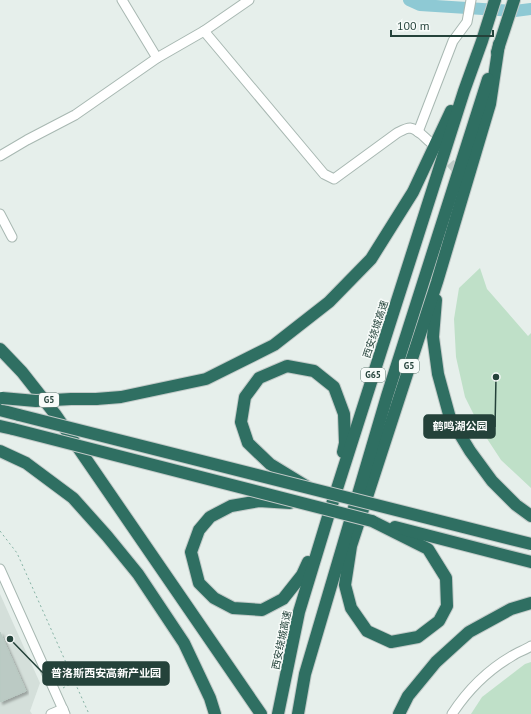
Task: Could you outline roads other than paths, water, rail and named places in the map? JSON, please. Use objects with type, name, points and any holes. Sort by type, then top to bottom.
[{"type":"highway","name":"西安绕城高速","points":[[278,714],[299,612],[464,91],[495,0]]},
{"type":"highway","name":"G5","points":[[0,426],[13,429],[302,503],[372,521],[428,549],[446,578],[447,606],[439,621],[418,637],[391,642],[367,631],[351,608],[345,585],[351,546],[436,282],[490,104],[499,44],[514,0]]},
{"type":"highway","name":"G5","points":[[1,398],[36,401],[121,397],[206,379],[274,345],[330,302],[371,259],[413,192],[482,40]]},
{"type":"highway","name":"G65","points":[[298,714],[305,674],[387,396],[499,44]]},
{"type":"highway","points":[[436,282],[434,337],[438,374],[450,418],[470,451],[492,482],[516,505],[531,516]]},
{"type":"highway","points":[[0,349],[22,372],[55,414],[261,714]]},
{"type":"highway","points":[[302,503],[259,501],[231,506],[210,516],[199,530],[191,552],[199,583],[214,598],[233,608],[262,610],[283,599],[302,575],[327,520],[345,443],[344,414],[334,387],[314,371],[287,366],[259,378],[245,397],[240,422],[248,443],[270,464],[310,488]]},
{"type":"highway","points":[[0,410],[531,544]]},
{"type":"highway","points":[[0,451],[26,463],[73,498],[107,536],[138,574],[184,643],[210,698],[215,714]]},
{"type":"highway","points":[[372,521],[531,562]]},
{"type":"highway","points":[[399,714],[408,696],[436,662],[469,632],[510,609],[531,603]]},
{"type":"street","points":[[122,0],[157,58]]},
{"type":"street","points":[[0,156],[75,115],[157,58],[204,31],[249,0]]},
{"type":"street","points":[[418,132],[454,41],[467,22],[470,4]]},
{"type":"street","points":[[204,31],[324,174],[334,179],[397,133],[410,128],[418,132],[430,142]]},
{"type":"street","points":[[0,214],[12,238]]},
{"type":"street","points":[[0,569],[64,711],[51,714]]},
{"type":"street","points":[[452,714],[469,692],[490,672],[511,656],[531,646]]},
{"type":"waterway","points":[[409,0],[420,5],[515,11],[531,9]]},
{"type":"tunnel","points":[[441,153],[462,176]]},
{"type":"place","name":"鹤鸣湖公园","points":[[496,377]]},
{"type":"place","name":"普洛斯西安高新产业园","points":[[10,639]]}]
